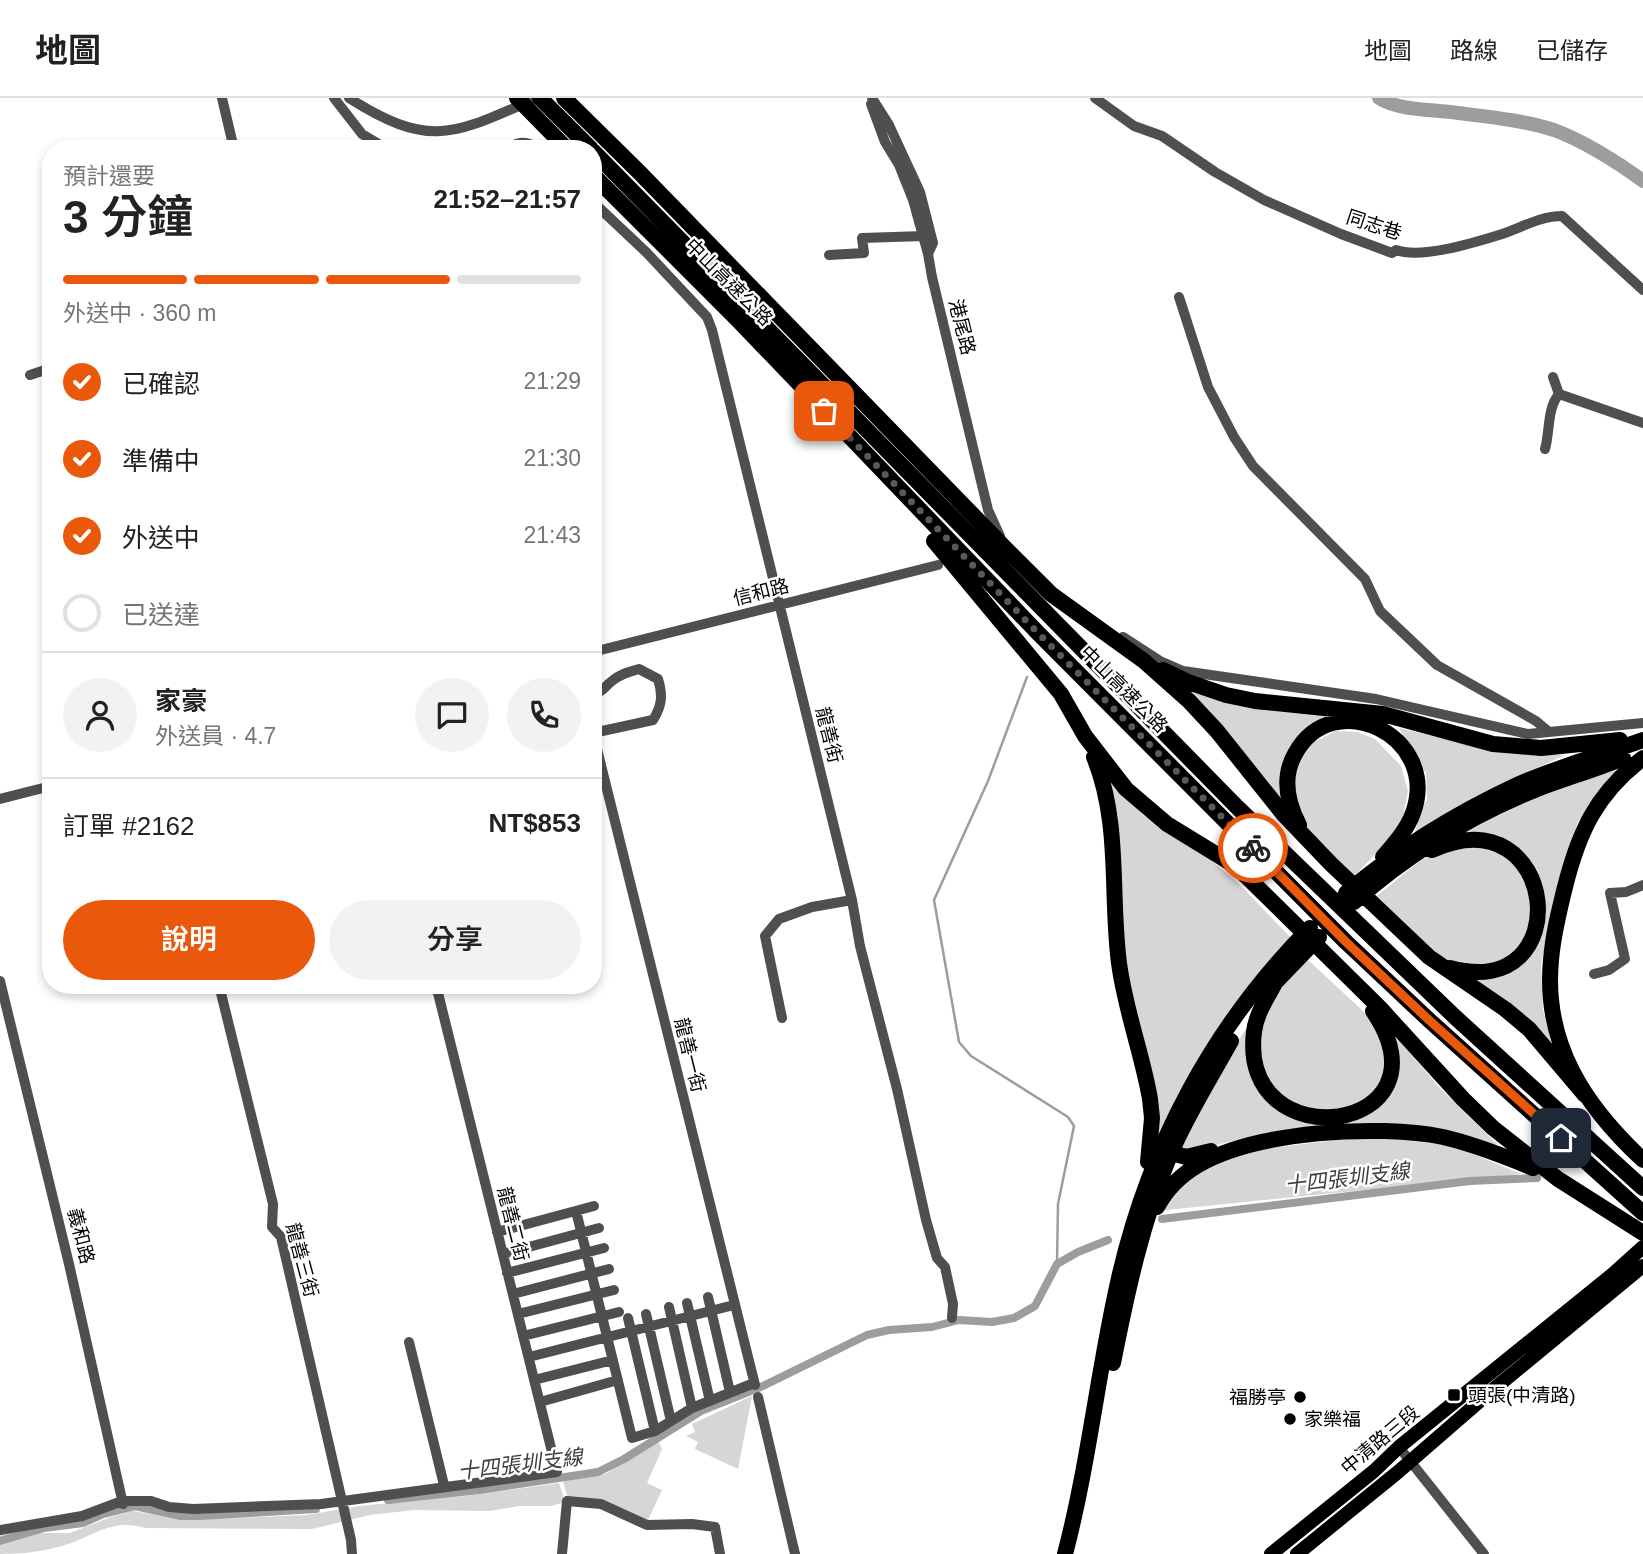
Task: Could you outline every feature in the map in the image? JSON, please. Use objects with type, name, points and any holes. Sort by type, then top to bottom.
[{"type":"highway","points":[[517,98],[558,140]]},
{"type":"highway","name":"中山高速公路","points":[[539,98],[582,140]]},
{"type":"highway","points":[[564,98],[1051,594],[1144,661],[1189,701],[1309,842],[1429,957],[1505,1009],[1529,1029],[1601,1118],[1643,1160]]},
{"type":"highway","name":"中山高速公路","points":[[602,160],[1237,807],[1455,1017],[1643,1188]]},
{"type":"highway","name":"中山高速公路","points":[[602,184],[738,320],[1039,634],[1346,942],[1643,1213]]},
{"type":"highway","points":[[807,393],[1061,694],[1085,736],[1107,797],[1112,838],[1119,967],[1150,1099],[1150,1144],[1143,1189],[1119,1278],[1065,1554]]},
{"type":"highway","points":[[1144,661],[1188,682],[1226,695],[1255,701],[1382,714],[1493,744],[1541,748],[1643,738]]},
{"type":"highway","points":[[1309,842],[1295,817],[1288,795],[1286,774],[1299,746],[1309,735],[1324,726],[1339,722],[1359,722],[1386,731],[1396,738],[1410,758],[1416,773],[1417,798],[1412,815],[1402,833],[1371,872]]},
{"type":"highway","points":[[1085,736],[1126,789],[1167,824],[1229,862],[1388,1017],[1493,1128],[1558,1179],[1643,1232]]},
{"type":"highway","points":[[1075,1554],[1140,1240],[1165,1151],[1186,1094],[1211,1054],[1280,958],[1371,872],[1444,822],[1518,785],[1643,738]]},
{"type":"highway","points":[[1143,1189],[1240,1026],[1277,979],[1355,901],[1392,869],[1447,833],[1537,789],[1643,750]]},
{"type":"highway","points":[[1585,1095],[1563,1051],[1552,1010],[1550,962],[1554,934],[1573,857],[1589,817],[1619,778],[1643,758]]},
{"type":"highway","points":[[1392,869],[1436,848],[1474,840],[1490,842],[1513,854],[1524,863],[1532,877],[1538,894],[1537,926],[1533,939],[1516,959],[1491,971],[1471,973],[1451,968],[1429,957]]},
{"type":"highway","points":[[1277,979],[1254,1031],[1254,1061],[1258,1076],[1272,1097],[1283,1106],[1307,1115],[1325,1117],[1352,1114],[1367,1108],[1378,1098],[1387,1083],[1392,1066],[1392,1054],[1381,1023],[1356,986]]},
{"type":"highway","points":[[1165,1151],[1186,1157],[1261,1137],[1379,1131],[1443,1138],[1495,1153],[1558,1179]]},
{"type":"highway","points":[[1140,1240],[1164,1195],[1196,1166],[1245,1147],[1310,1136]]},
{"type":"main road","name":"中清路三段","points":[[1271,1554],[1374,1471],[1399,1447],[1642,1255]]},
{"type":"main road","name":"中清路三段","points":[[1297,1554],[1410,1462],[1642,1255]]},
{"type":"street","points":[[222,98],[232,140]]},
{"type":"street","points":[[334,98],[362,134],[372,140]]},
{"type":"street","points":[[349,98],[376,116],[407,128],[426,131],[464,129],[539,98]]},
{"type":"street","points":[[870,98],[885,142],[899,165],[913,200],[928,254]]},
{"type":"street","name":"港尾路","points":[[870,98],[889,125],[920,192],[933,243],[928,254],[932,277],[988,510],[999,535],[1027,563],[1110,629],[1160,661],[1183,671],[1376,699],[1528,734],[1549,732]]},
{"type":"street","name":"同志巷","points":[[1096,98],[1134,126],[1162,136],[1215,172],[1264,200],[1392,253],[1396,250],[1406,253],[1450,247],[1500,235],[1549,216],[1562,216],[1638,282],[1643,290]]},
{"type":"street","name":"龍善街","points":[[602,210],[647,253],[707,317],[727,385],[852,900],[860,946],[897,1089],[926,1220],[937,1258],[945,1267],[953,1304],[953,1318]]},
{"type":"street","points":[[829,255],[864,253],[862,238],[924,236]]},
{"type":"street","points":[[1179,297],[1208,387],[1234,437],[1253,466],[1365,579],[1380,611],[1437,665],[1536,721],[1549,732],[1643,723]]},
{"type":"street","points":[[30,375],[42,371]]},
{"type":"street","points":[[1553,377],[1559,394]]},
{"type":"street","points":[[1559,394],[1643,423]]},
{"type":"street","points":[[1545,449],[1551,413],[1559,394]]},
{"type":"street","name":"信和路","points":[[602,650],[937,565]]},
{"type":"street","points":[[602,691],[624,673],[639,669],[658,679],[663,694],[653,720],[602,731]]},
{"type":"street","name":"龍善一街","points":[[602,770],[755,1384],[730,1392]]},
{"type":"street","points":[[0,799],[42,788]]},
{"type":"street","points":[[1594,974],[1609,970],[1625,959],[1610,893],[1626,892],[1643,885]]},
{"type":"street","points":[[782,1018],[765,936],[779,919],[811,907],[852,900]]},
{"type":"street","name":"義和路","points":[[0,981],[69,1264],[122,1503]]},
{"type":"street","name":"龍善三街","points":[[221,994],[273,1204],[272,1227],[281,1237],[352,1554]]},
{"type":"street","name":"龍善二街","points":[[438,994],[557,1472],[444,1485]]},
{"type":"street","points":[[497,1232],[594,1206]]},
{"type":"street","points":[[576,1211],[632,1438],[655,1432],[692,1408],[730,1392],[708,1297]]},
{"type":"street","points":[[503,1254],[599,1228]]},
{"type":"street","points":[[508,1272],[604,1248]]},
{"type":"street","points":[[513,1294],[609,1269]]},
{"type":"street","points":[[518,1314],[614,1290]]},
{"type":"street","points":[[687,1303],[710,1401]]},
{"type":"street","points":[[529,1357],[734,1305]]},
{"type":"street","points":[[669,1307],[692,1408]]},
{"type":"street","points":[[646,1314],[671,1421]]},
{"type":"street","points":[[523,1336],[602,1317],[624,1315],[631,1331],[655,1432]]},
{"type":"street","points":[[0,1530],[82,1516],[122,1503],[150,1501],[169,1507],[193,1509],[321,1504],[444,1485],[409,1342]]},
{"type":"street","points":[[534,1380],[613,1360]]},
{"type":"street","points":[[540,1402],[618,1380]]},
{"type":"street","points":[[758,1397],[795,1554]]},
{"type":"street","points":[[1399,1447],[1484,1554]]},
{"type":"street","points":[[562,1554],[567,1501],[601,1504],[647,1525],[692,1524],[715,1527],[720,1554]]},
{"type":"shaded area","points":[[1178,685],[1338,715],[1309,731],[1290,749],[1282,773],[1283,807]]},
{"type":"shaded area","points":[[1399,728],[1496,751],[1565,755],[1486,792],[1414,836],[1422,807],[1427,800],[1426,773],[1397,735],[1403,735]]},
{"type":"shaded area","points":[[1336,731],[1357,732],[1375,739],[1401,766],[1408,791],[1401,828],[1350,880],[1297,818],[1294,768],[1308,745]]},
{"type":"shaded area","points":[[1626,766],[1612,778],[1577,824],[1552,914],[1541,965],[1543,1011],[1555,1045],[1551,1048],[1474,980],[1501,975],[1543,904],[1517,849],[1454,835],[1554,787]]},
{"type":"shaded area","points":[[1112,778],[1143,815],[1206,856],[1238,883],[1292,939],[1157,1144],[1149,1058],[1123,954],[1109,780]]},
{"type":"shaded area","points":[[1475,846],[1506,855],[1526,884],[1530,902],[1530,919],[1525,935],[1516,949],[1503,960],[1476,967],[1448,960],[1415,942],[1398,928],[1373,899],[1421,860],[1442,851]]},
{"type":"shaded area","points":[[1306,958],[1378,1025],[1388,1078],[1364,1108],[1311,1113],[1282,1100],[1259,1065],[1263,1016],[1282,986]]},
{"type":"shaded area","points":[[1251,1021],[1258,1079],[1303,1118],[1374,1108],[1392,1032],[1438,1086],[1497,1144],[1494,1147],[1275,1131],[1212,1146],[1181,1150],[1207,1089]]},
{"type":"shaded area","points":[[1370,1136],[1454,1146],[1521,1174],[1161,1209],[1184,1179],[1246,1151]]},
{"type":"shaded area","points":[[752,1396],[738,1469],[695,1449],[698,1442],[686,1436],[695,1432],[692,1424]]},
{"type":"shaded area","points":[[658,1441],[662,1449],[647,1483],[662,1490],[648,1520],[568,1499],[563,1481],[605,1474]]},
{"type":"shaded area","points":[[559,1483],[565,1502],[551,1506],[519,1506],[490,1511],[414,1510],[370,1515],[312,1529],[146,1528],[125,1525],[107,1528],[54,1548],[0,1554],[0,1535],[34,1529],[36,1533],[70,1533],[133,1511],[190,1520],[307,1515],[359,1506],[466,1496]]},
{"type":"waterway","points":[[1379,98],[1406,107],[1506,119],[1554,130],[1600,153],[1643,181]]},
{"type":"waterway","points":[[1027,677],[988,781],[934,900],[959,1042],[971,1056],[1068,1117],[1074,1126],[1058,1204],[1057,1264]]},
{"type":"waterway","name":"十四張圳支線","points":[[1162,1219],[1470,1181],[1537,1178]]},
{"type":"waterway","name":"十四張圳支線","points":[[388,1500],[480,1490],[598,1472],[701,1411],[763,1386],[867,1335],[889,1330],[932,1327],[959,1320],[992,1322],[1014,1318],[1035,1306],[1057,1264],[1108,1240]]},
{"type":"waterway","name":"十四張圳支線","points":[[0,1541],[44,1528],[83,1523],[103,1514],[135,1506],[181,1516],[316,1509]]},
{"type":"way so far","points":[[824,411],[1039,634],[1253,848]]},
{"type":"place","name":"頭張(中清路)","points":[[1454,1395]]},
{"type":"place","name":"福勝亭","points":[[1300,1397]]},
{"type":"place","name":"家樂福","points":[[1290,1419]]},
{"type":"route","points":[[1253,848],[1346,942],[1561,1138]]}]
